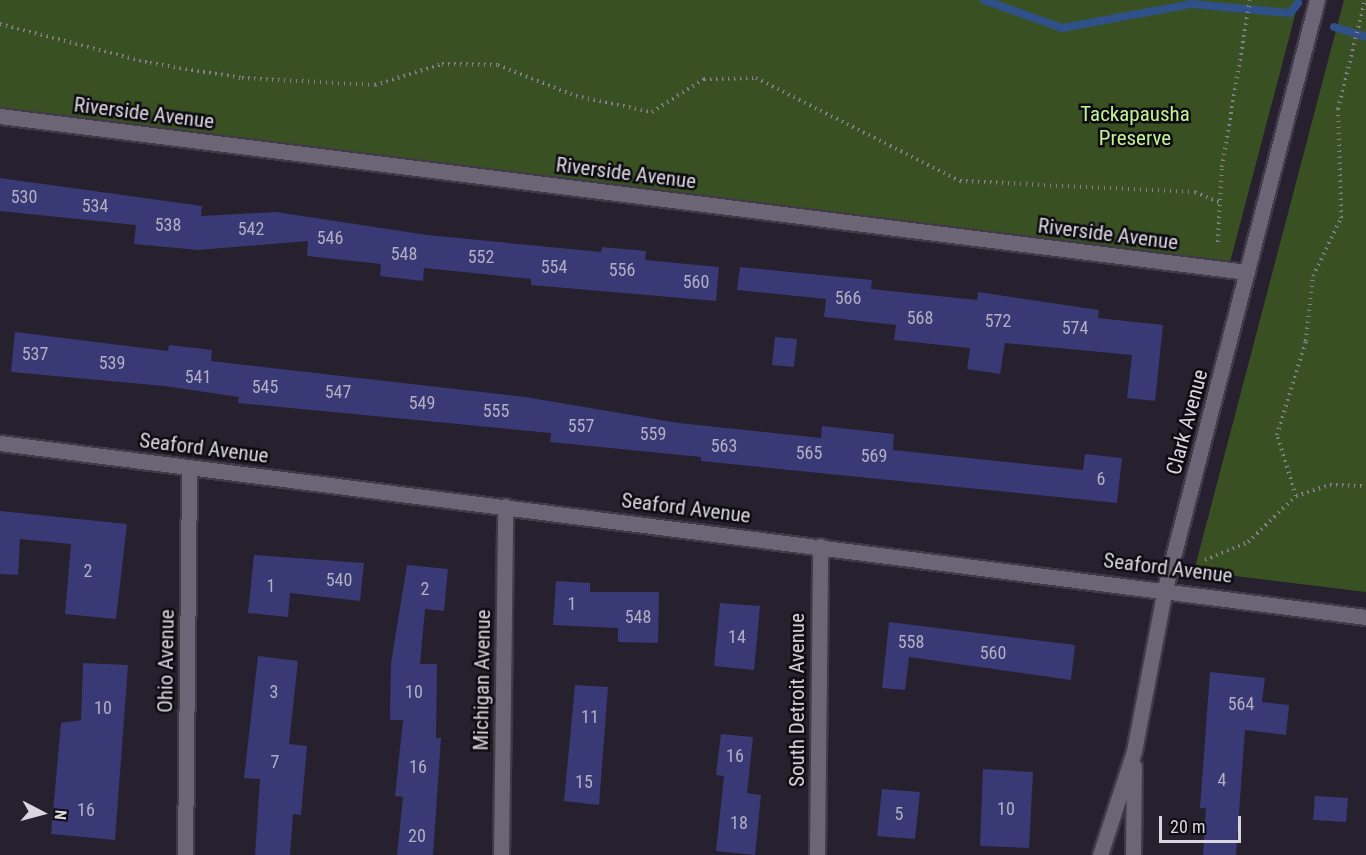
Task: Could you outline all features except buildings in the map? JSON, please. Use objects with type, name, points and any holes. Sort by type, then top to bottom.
[{"type":"street","name":"Clark Avenue","points":[[1100,855],[1134,750],[1165,588],[1317,0]]},
{"type":"street","name":"Riverside Avenue","points":[[0,116],[1247,272]]},
{"type":"street","name":"Seaford Avenue","points":[[0,443],[1165,588],[1366,617]]},
{"type":"street","name":"Ohio Avenue","points":[[185,855],[189,467]]},
{"type":"street","name":"Michigan Avenue","points":[[501,855],[505,506]]},
{"type":"street","name":"South Detroit Avenue","points":[[817,855],[820,546]]},
{"type":"street","points":[[1133,855],[1134,750]]},
{"type":"path","points":[[1218,242],[1219,202],[1250,0]]},
{"type":"path","points":[[1296,496],[1277,435],[1306,341],[1313,276],[1341,218],[1338,109],[1365,0]]},
{"type":"path","points":[[0,24],[150,63],[242,78],[375,85],[442,64],[498,65],[576,96],[652,112],[704,79],[756,78],[960,181],[1195,192],[1219,202]]},
{"type":"path","points":[[1205,560],[1248,542],[1296,496],[1330,485],[1366,486]]},
{"type":"green space","name":"Tackapausha Preserve","points":[[0,0],[1299,0],[1229,266],[0,110]]},
{"type":"green space","points":[[1344,0],[1366,0],[1366,592],[1194,571]]},
{"type":"waterway","points":[[984,0],[1062,28],[1191,4],[1290,13]]},
{"type":"waterway","points":[[1290,13],[1298,3]]},
{"type":"waterway","points":[[1334,27],[1366,37]]}]
